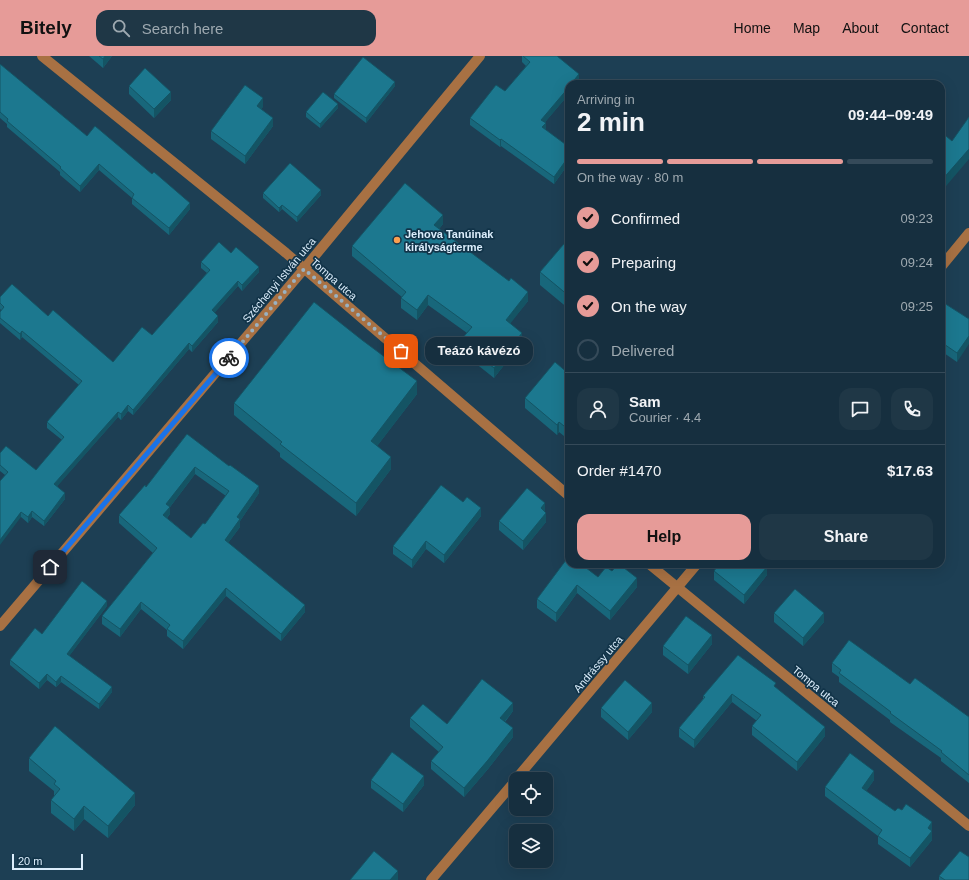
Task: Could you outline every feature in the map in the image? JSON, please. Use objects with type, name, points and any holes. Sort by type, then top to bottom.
[{"type":"street","name":"Tompa utca","points":[[42,56],[304,269],[565,493]]},
{"type":"street","name":"Széchenyi István utca","points":[[0,626],[304,269],[480,56]]},
{"type":"street","points":[[945,262],[969,233]]},
{"type":"street","name":"Tompa utca","points":[[654,568],[969,826]]},
{"type":"street","name":"Andrássy utca","points":[[522,772],[694,568]]},
{"type":"street","name":"Andrássy utca","points":[[431,880],[509,787]]},
{"type":"building","points":[[523,56],[557,56],[579,74],[574,80],[565,80],[565,92],[541,120],[546,123],[542,127],[565,144],[565,162],[554,177],[470,118],[496,85],[505,91],[530,62]]},
{"type":"building","points":[[363,57],[395,82],[366,118],[334,94]]},
{"type":"building","points":[[0,64],[87,136],[95,126],[152,174],[154,172],[190,203],[169,228],[132,198],[134,194],[99,164],[80,186],[60,168],[61,167],[7,121],[8,119],[0,112]]},
{"type":"building","points":[[145,68],[171,92],[154,109],[129,86]]},
{"type":"building","points":[[245,85],[263,98],[257,106],[273,118],[245,156],[211,131]]},
{"type":"building","points":[[323,92],[338,104],[320,124],[306,112]]},
{"type":"building","points":[[969,117],[969,149],[945,176],[945,135],[952,141]]},
{"type":"building","points":[[290,163],[321,190],[297,217],[282,205],[279,208],[263,193]]},
{"type":"building","points":[[405,183],[443,215],[434,225],[509,281],[511,278],[528,292],[506,320],[522,333],[494,368],[460,341],[472,327],[428,295],[417,310],[401,298],[406,292],[352,246]]},
{"type":"building","points":[[219,242],[231,253],[236,247],[259,267],[242,285],[238,281],[212,310],[218,316],[192,346],[189,343],[133,410],[128,405],[121,414],[118,412],[54,484],[65,493],[44,521],[32,511],[28,517],[21,512],[0,540],[0,481],[8,472],[0,465],[0,453],[6,446],[36,470],[64,437],[47,422],[82,381],[22,331],[20,334],[0,318],[0,312],[4,307],[0,303],[0,297],[12,284],[48,316],[53,310],[113,362],[142,327],[152,335],[210,270],[201,262]]},
{"type":"building","points":[[565,243],[565,293],[540,272]]},
{"type":"building","points":[[314,302],[417,381],[371,441],[391,457],[356,503],[280,444],[282,442],[234,403]]},
{"type":"building","points":[[945,304],[969,319],[969,336],[957,353],[945,345]]},
{"type":"building","points":[[555,362],[565,371],[565,427],[559,422],[557,425],[525,398]]},
{"type":"building","points":[[187,434],[229,466],[230,465],[259,486],[237,517],[240,519],[225,540],[305,605],[281,634],[226,588],[183,641],[167,629],[170,625],[141,602],[120,629],[102,616],[157,548],[119,515],[145,485],[146,487]],"holes":[[[195,467],[229,491],[205,524],[203,523],[191,538],[163,515],[170,507],[166,504]]]},
{"type":"building","points":[[441,485],[463,502],[467,497],[481,508],[444,555],[426,541],[412,560],[393,546]]},
{"type":"building","points":[[527,488],[545,503],[541,508],[546,513],[523,541],[499,521]]},
{"type":"building","points":[[565,561],[565,568],[586,568],[598,577],[605,568],[612,571],[615,568],[624,568],[637,578],[610,611],[577,585],[556,613],[537,599]]},
{"type":"building","points":[[716,568],[766,568],[744,595],[714,571]]},
{"type":"building","points":[[82,581],[107,601],[67,654],[112,687],[99,704],[61,676],[56,682],[47,674],[39,683],[10,660],[35,628],[42,634]]},
{"type":"building","points":[[795,589],[824,613],[803,638],[774,613]]},
{"type":"building","points":[[686,616],[712,635],[688,665],[663,646]]},
{"type":"building","points":[[849,640],[910,684],[915,678],[969,717],[969,775],[941,752],[942,751],[839,673],[841,670],[832,663]]},
{"type":"building","points":[[738,655],[776,683],[774,686],[825,727],[797,762],[752,726],[761,715],[732,694],[694,740],[679,728],[705,697],[703,696]]},
{"type":"building","points":[[482,679],[513,703],[500,718],[513,728],[464,788],[431,761],[443,747],[410,718],[423,704],[447,724]]},
{"type":"building","points":[[625,680],[652,703],[628,732],[601,708]]},
{"type":"building","points":[[55,726],[135,793],[108,826],[84,806],[74,819],[51,800],[60,789],[54,784],[56,781],[29,758]]},
{"type":"building","points":[[392,752],[424,776],[403,804],[371,780]]},
{"type":"building","points":[[850,753],[874,771],[862,788],[895,811],[898,808],[902,810],[906,804],[932,822],[928,828],[932,831],[910,858],[878,836],[882,830],[825,787]]},
{"type":"building","points":[[374,851],[398,871],[390,880],[350,880]]},
{"type":"building","points":[[960,851],[969,857],[969,880],[945,880],[939,876]]},
{"type":"way so far","points":[[229,358],[304,269],[401,351]]},
{"type":"place","name":"Jehova Tanúinak királyságterme","points":[[397,240]]},
{"type":"place","name":"Teázó kávézó","points":[[401,351]]},
{"type":"route","points":[[50,567],[229,358]]}]
